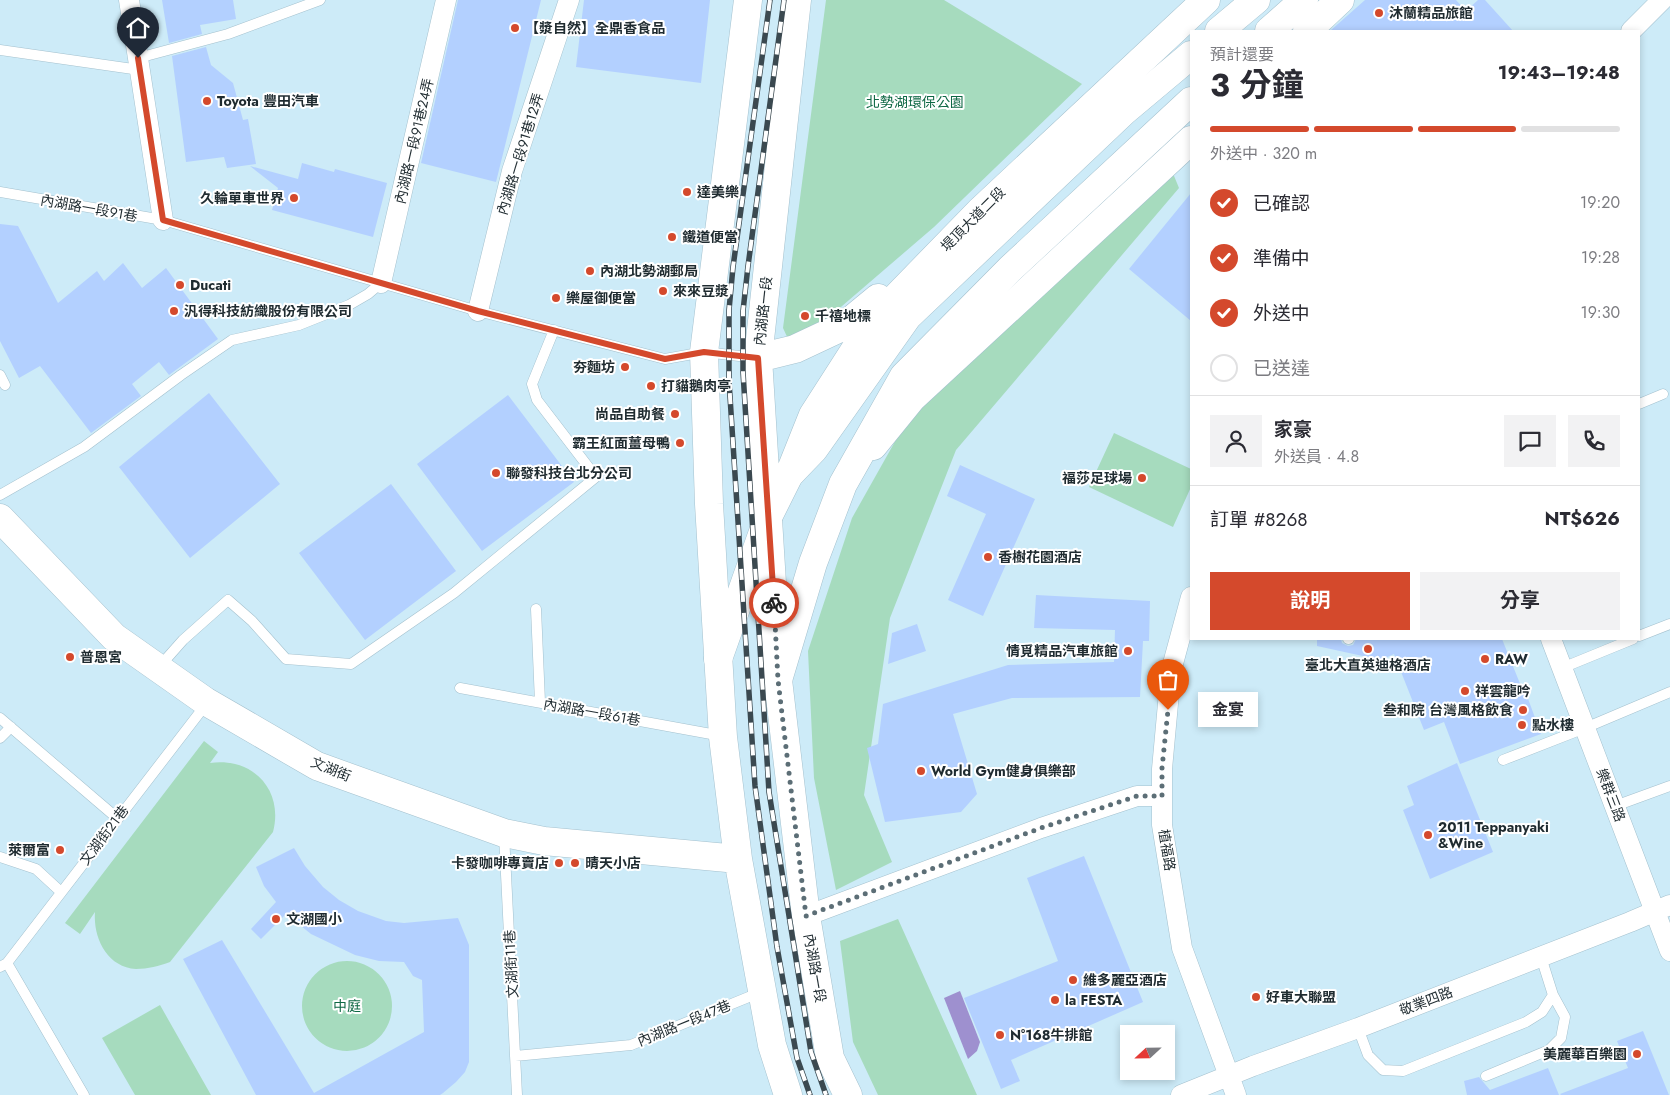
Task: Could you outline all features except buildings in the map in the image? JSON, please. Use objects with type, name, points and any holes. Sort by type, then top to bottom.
[{"type":"main road","points":[[748,0],[704,352],[709,504],[723,736],[738,859],[772,1045],[788,1095]]},
{"type":"main road","name":"內湖路一段","points":[[797,0],[758,358],[778,680],[806,916],[830,1058],[848,1095]]},
{"type":"main road","name":"堤頂大道二段","points":[[718,659],[769,515],[789,475],[813,415],[874,320],[980,211],[1206,0]]},
{"type":"main road","points":[[1220,30],[1256,0]]},
{"type":"main road","points":[[1270,30],[1304,0]]},
{"type":"main road","points":[[1308,30],[1340,0]]},
{"type":"main road","name":"堤頂大道二段","points":[[789,475],[814,449],[908,316],[1123,112],[1190,56]]},
{"type":"main road","points":[[778,680],[813,563],[843,484],[904,376],[1010,269],[1190,102]]},
{"type":"main road","points":[[843,484],[912,398],[1190,141]]},
{"type":"main road","points":[[758,358],[795,349],[844,326],[980,211]]},
{"type":"main road","name":"文湖街","points":[[0,518],[114,637],[208,702],[317,766],[504,833],[544,841],[738,859]]},
{"type":"street","points":[[129,0],[163,220]]},
{"type":"street","name":"內湖路一段91巷24弄","points":[[381,283],[446,0]]},
{"type":"street","name":"內湖路一段91巷12弄","points":[[478,311],[512,171],[569,0]]},
{"type":"street","points":[[1632,30],[1662,0]]},
{"type":"street","name":"植福路","points":[[1190,601],[1171,672],[1162,768],[1162,825],[1182,948],[1236,1095]]},
{"type":"street","name":"樂群三路","points":[[1551,640],[1615,806],[1662,908],[1670,951]]},
{"type":"street","points":[[806,916],[1041,828],[1137,796],[1162,796]]},
{"type":"street","name":"敬業四路","points":[[1181,1095],[1541,957],[1662,908]]},
{"type":"lane","points":[[0,50],[139,64],[320,0]]},
{"type":"lane","name":"內湖路一段91巷","points":[[0,192],[163,220],[478,311],[665,359],[704,352],[758,358]]},
{"type":"lane","points":[[0,495],[84,447],[181,375],[232,340],[299,325],[349,305],[368,294],[381,283]]},
{"type":"lane","points":[[159,668],[183,640],[228,600],[252,621],[286,659],[350,664],[454,593],[596,477],[537,400],[532,384],[554,330]]},
{"type":"lane","points":[[0,375],[5,385]]},
{"type":"lane","points":[[1640,404],[1663,394]]},
{"type":"lane","points":[[536,609],[540,702]]},
{"type":"lane","points":[[1640,636],[1670,624]]},
{"type":"lane","points":[[1562,668],[1631,640]]},
{"type":"lane","name":"內湖路一段61巷","points":[[460,688],[723,736]]},
{"type":"lane","points":[[1503,760],[1670,692]]},
{"type":"lane","name":"文湖街21巷","points":[[3,965],[208,702]]},
{"type":"lane","points":[[0,718],[117,818]]},
{"type":"lane","points":[[0,738],[11,727]]},
{"type":"lane","points":[[1615,806],[1670,786]]},
{"type":"lane","name":"文湖街11巷","points":[[504,833],[517,1095]]},
{"type":"lane","points":[[0,857],[36,869],[61,892]]},
{"type":"lane","points":[[1486,1076],[1549,1050],[1561,1038],[1565,1018],[1553,994],[1541,957]]},
{"type":"lane","points":[[3,965],[84,1095]]},
{"type":"lane","name":"內湖路一段47巷","points":[[515,1056],[631,1045],[762,992]]},
{"type":"lane","points":[[1358,1028],[1368,1055],[1383,1070],[1403,1072],[1526,1022],[1542,1012],[1553,994]]},
{"type":"green space","name":"北勢湖環保公園","points":[[826,0],[944,0],[1082,84],[934,227],[806,337],[789,341],[783,328]]},
{"type":"green space","points":[[1172,171],[1179,188],[956,450],[890,618],[864,795],[892,862],[836,890],[814,778],[808,651],[852,518],[906,422]]},
{"type":"green space","name":"福莎足球場","points":[[1114,433],[1190,469],[1190,489],[1173,527],[1089,487]]},
{"type":"green space","points":[[204,741],[218,752],[210,763],[240,765],[252,771],[262,780],[269,790],[274,803],[273,832],[170,962],[145,968],[126,967],[117,963],[104,950],[96,932],[95,912],[80,934],[65,923]]},
{"type":"green space","points":[[898,919],[977,1095],[878,1095],[853,1042],[840,941]]},
{"type":"green space","name":"中庭","points":[[347,961],[356,962],[372,969],[384,981],[391,997],[391,1015],[384,1031],[372,1043],[356,1050],[347,1051],[338,1050],[322,1043],[310,1031],[303,1015],[302,1006],[303,997],[310,981],[322,969],[338,962]]},
{"type":"green space","points":[[160,1005],[211,1095],[135,1095],[102,1038]]},
{"type":"shaded area","points":[[960,991],[980,1042],[977,1051],[968,1059],[944,998]]},
{"type":"railway","points":[[770,0],[733,267],[729,310],[729,381],[755,786],[777,947],[797,1058],[810,1095]]},
{"type":"railway","points":[[784,0],[743,311],[743,372],[769,792],[811,1052],[826,1095]]},
{"type":"way so far","points":[[774,603],[778,680],[806,916],[1041,828],[1137,796],[1162,796],[1162,768],[1168,710]]},
{"type":"place","name":"沐蘭精品旅館","points":[[1379,13]]},
{"type":"place","name":"【漿自然】全鼎香食品","points":[[515,28]]},
{"type":"place","name":"Toyota 豐田汽車","points":[[207,101]]},
{"type":"place","name":"達美樂","points":[[687,192]]},
{"type":"place","name":"久輪單車世界","points":[[294,198]]},
{"type":"place","name":"鐵道便當","points":[[672,237]]},
{"type":"place","name":"內湖北勢湖郵局","points":[[590,271]]},
{"type":"place","name":"Ducati","points":[[180,285]]},
{"type":"place","name":"來來豆漿","points":[[663,291]]},
{"type":"place","name":"樂屋御便當","points":[[556,298]]},
{"type":"place","name":"汎得科技紡織股份有限公司","points":[[174,311]]},
{"type":"place","name":"千禧地標","points":[[805,316]]},
{"type":"place","name":"夯麵坊","points":[[625,367]]},
{"type":"place","name":"打貓鵝肉亭","points":[[651,386]]},
{"type":"place","name":"尚品自助餐","points":[[675,414]]},
{"type":"place","name":"霸王紅面薑母鴨","points":[[680,443]]},
{"type":"place","name":"聯發科技台北分公司","points":[[496,473]]},
{"type":"place","name":"福莎足球場","points":[[1142,478]]},
{"type":"place","name":"香樹花園酒店","points":[[988,557]]},
{"type":"place","name":"臺北大直英迪格酒店","points":[[1368,649]]},
{"type":"place","name":"情覓精品汽車旅館","points":[[1128,651]]},
{"type":"place","name":"普恩宮","points":[[70,657]]},
{"type":"place","name":"RAW","points":[[1485,659]]},
{"type":"place","name":"祥雲龍吟","points":[[1465,691]]},
{"type":"place","name":"金宴","points":[[1168,710]]},
{"type":"place","name":"叁和院 台灣風格飲食","points":[[1523,710]]},
{"type":"place","name":"點水樓","points":[[1522,725]]},
{"type":"place","name":"World Gym健身俱樂部","points":[[921,771]]},
{"type":"place","name":"2011 Teppanyaki &Wine","points":[[1428,835]]},
{"type":"place","name":"萊爾富","points":[[60,850]]},
{"type":"place","name":"卡發咖啡專賣店","points":[[559,863]]},
{"type":"place","name":"晴天小店","points":[[575,863]]},
{"type":"place","name":"文湖國小","points":[[276,919]]},
{"type":"place","name":"維多麗亞酒店","points":[[1073,980]]},
{"type":"place","name":"好車大聯盟","points":[[1256,997]]},
{"type":"place","name":"la FESTA","points":[[1055,1000]]},
{"type":"place","name":"N°168牛排館","points":[[1000,1035]]},
{"type":"place","name":"美麗華百樂園","points":[[1637,1054]]},
{"type":"route","points":[[138,58],[163,220],[478,311],[665,359],[704,352],[758,358],[774,603]]}]
